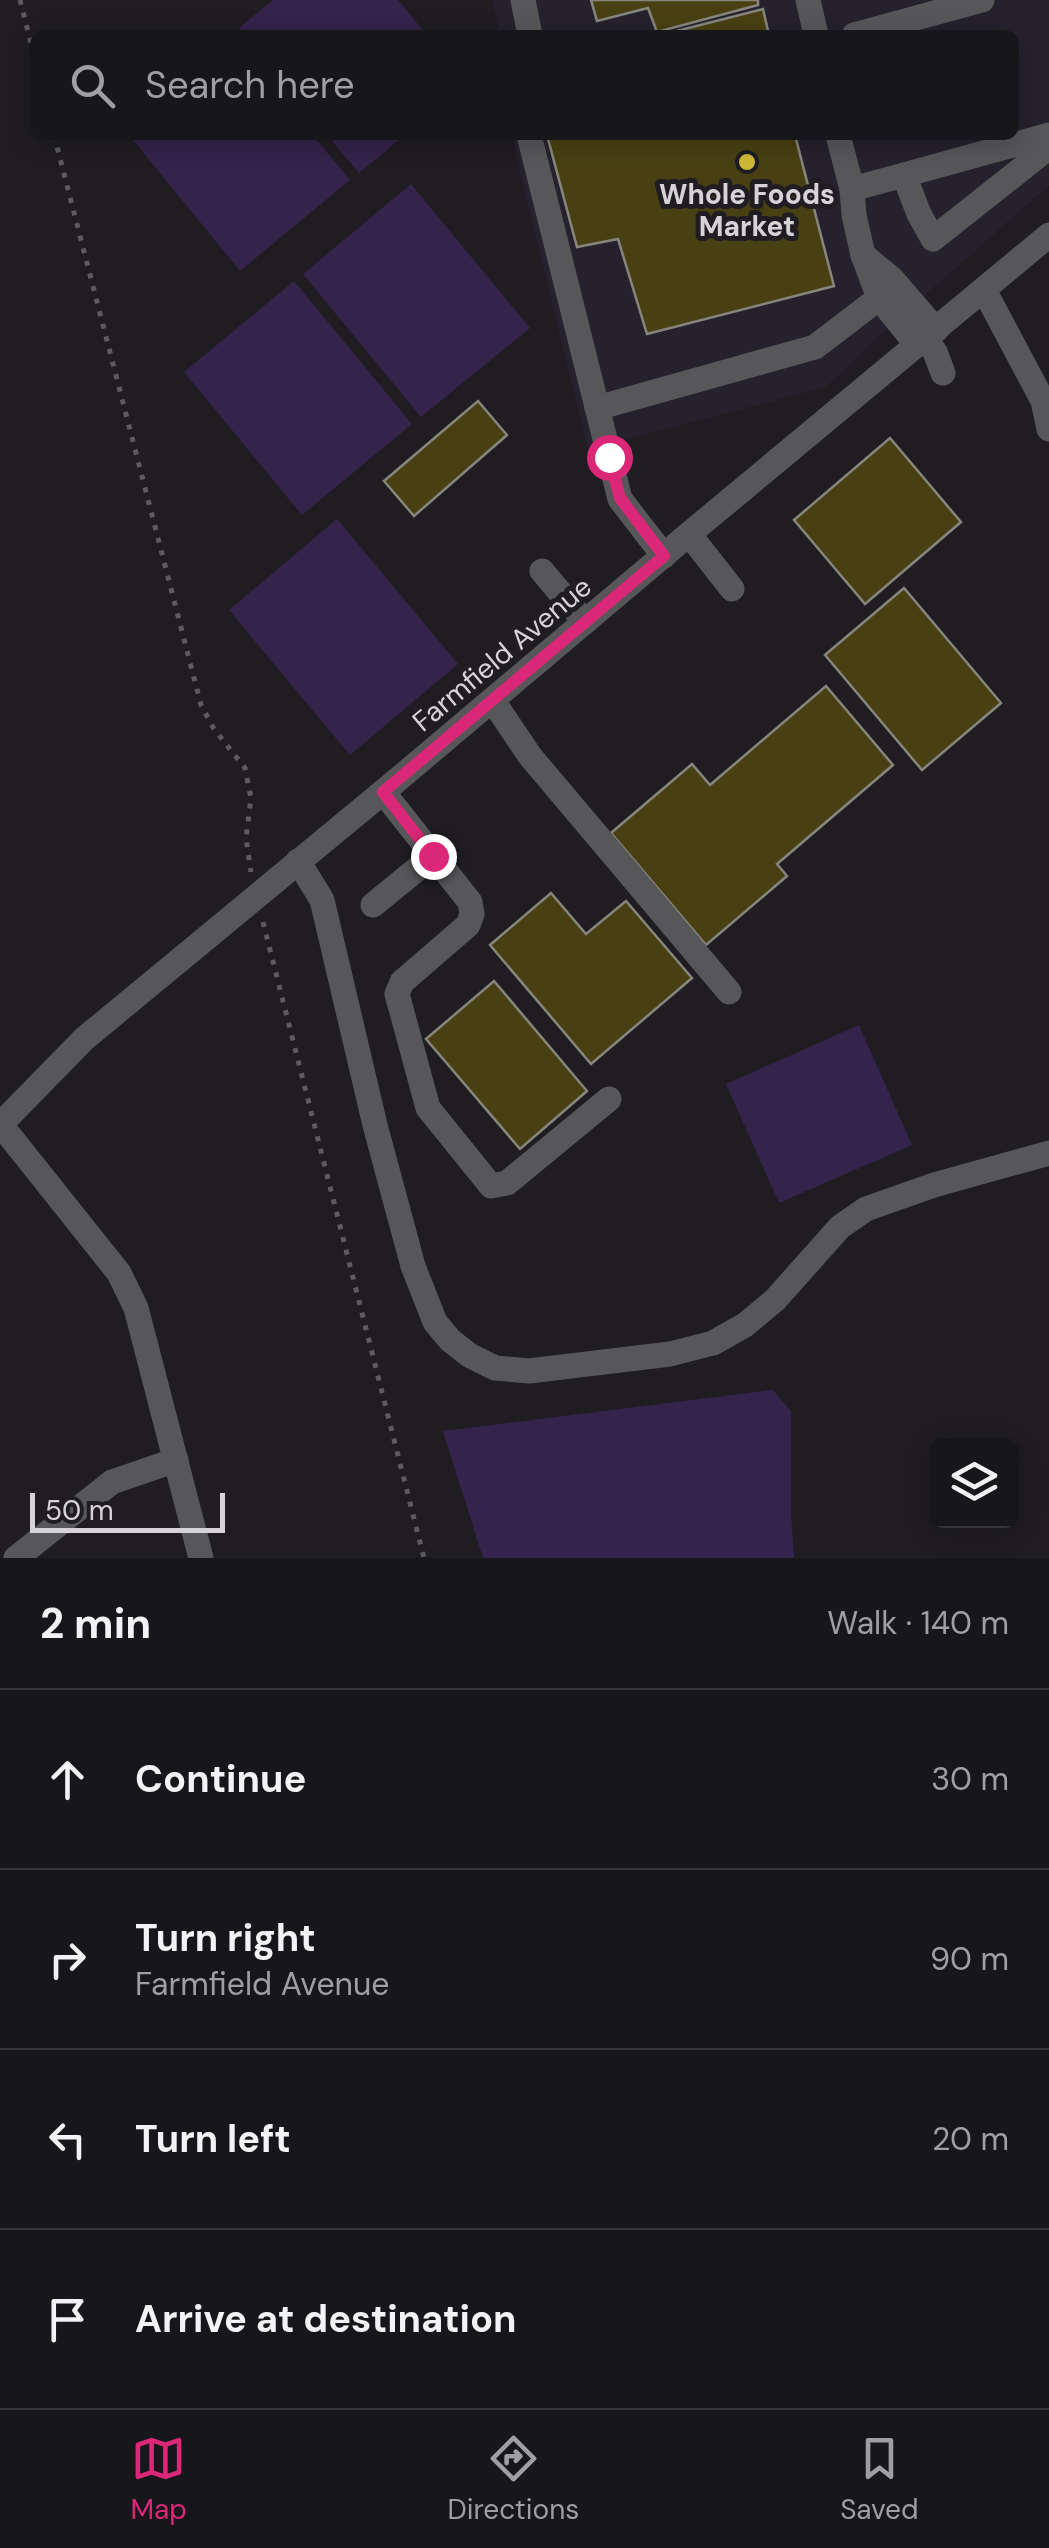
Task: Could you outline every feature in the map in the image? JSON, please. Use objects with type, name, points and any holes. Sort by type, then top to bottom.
[{"type":"street","points":[[523,0],[529,30]]},
{"type":"street","points":[[808,0],[815,30]]},
{"type":"street","points":[[872,30],[982,0]]},
{"type":"street","points":[[852,188],[1049,135]]},
{"type":"street","points":[[531,140],[620,498],[664,556]]},
{"type":"street","points":[[839,140],[863,256],[879,298],[926,338]]},
{"type":"street","points":[[904,175],[933,239],[1049,146]]},
{"type":"street","name":"Farmfield Avenue","points":[[0,1125],[84,1039],[1049,235]]},
{"type":"street","points":[[863,256],[892,278],[943,373]]},
{"type":"street","points":[[984,290],[1043,401],[1049,427]]},
{"type":"street","points":[[597,408],[815,347],[879,298]]},
{"type":"street","points":[[689,534],[732,589]]},
{"type":"street","points":[[542,571],[585,622]]},
{"type":"street","points":[[493,701],[530,756],[730,992]]},
{"type":"street","points":[[383,792],[470,902],[472,914],[468,925],[402,982],[397,994],[428,1108],[491,1186],[507,1183],[609,1099]]},
{"type":"street","points":[[374,904],[433,856]]},
{"type":"street","points":[[298,861],[322,900],[413,1266],[435,1322],[469,1355],[495,1368],[530,1370],[670,1354],[713,1344],[744,1326],[775,1300],[840,1227],[866,1210],[934,1185],[1049,1153]]},
{"type":"street","points":[[0,1125],[119,1273],[136,1308],[202,1558]]},
{"type":"street","points":[[16,1558],[112,1482],[176,1460]]},
{"type":"path","points":[[20,0],[30,40]]},
{"type":"path","points":[[55,140],[200,705],[246,768],[251,798],[247,851],[256,896],[424,1558]]},
{"type":"shaded area","points":[[273,0],[398,0],[423,30],[241,30]]},
{"type":"shaded area","points":[[493,0],[1049,0],[1049,185],[826,387],[588,449],[514,140],[1019,140],[1019,30],[499,30]]},
{"type":"shaded area","points":[[133,140],[317,140],[350,180],[240,271]]},
{"type":"shaded area","points":[[331,140],[399,140],[359,173]]},
{"type":"shaded area","points":[[411,184],[530,328],[421,417],[303,274]]},
{"type":"shaded area","points":[[294,281],[412,424],[302,515],[184,372]]},
{"type":"shaded area","points":[[337,519],[458,664],[350,755],[229,610]]},
{"type":"shaded area","points":[[859,1025],[912,1145],[779,1203],[726,1084]]},
{"type":"shaded area","points":[[773,1390],[791,1411],[794,1558],[483,1558],[443,1431]]},
{"type":"building","points":[[591,0],[758,0],[758,5],[664,30],[656,30],[648,8],[597,21]]},
{"type":"building","points":[[763,9],[768,30],[681,30]]},
{"type":"building","points":[[548,140],[796,140],[834,286],[647,334],[618,239],[577,247]]},
{"type":"building","points":[[478,401],[507,435],[414,516],[384,481]]},
{"type":"building","points":[[890,438],[961,522],[865,604],[794,520]]},
{"type":"building","points":[[904,588],[1001,703],[922,770],[825,655]]},
{"type":"building","points":[[826,686],[893,765],[777,864],[787,876],[706,945],[611,833],[692,764],[710,785]]},
{"type":"building","points":[[551,893],[586,934],[626,901],[692,978],[591,1064],[490,945]]},
{"type":"building","points":[[494,981],[587,1091],[520,1149],[426,1039]]},
{"type":"place","name":"Whole Foods Market","points":[[747,162]]},
{"type":"route","points":[[433,856],[383,792],[664,556],[620,498],[609,457]]}]
